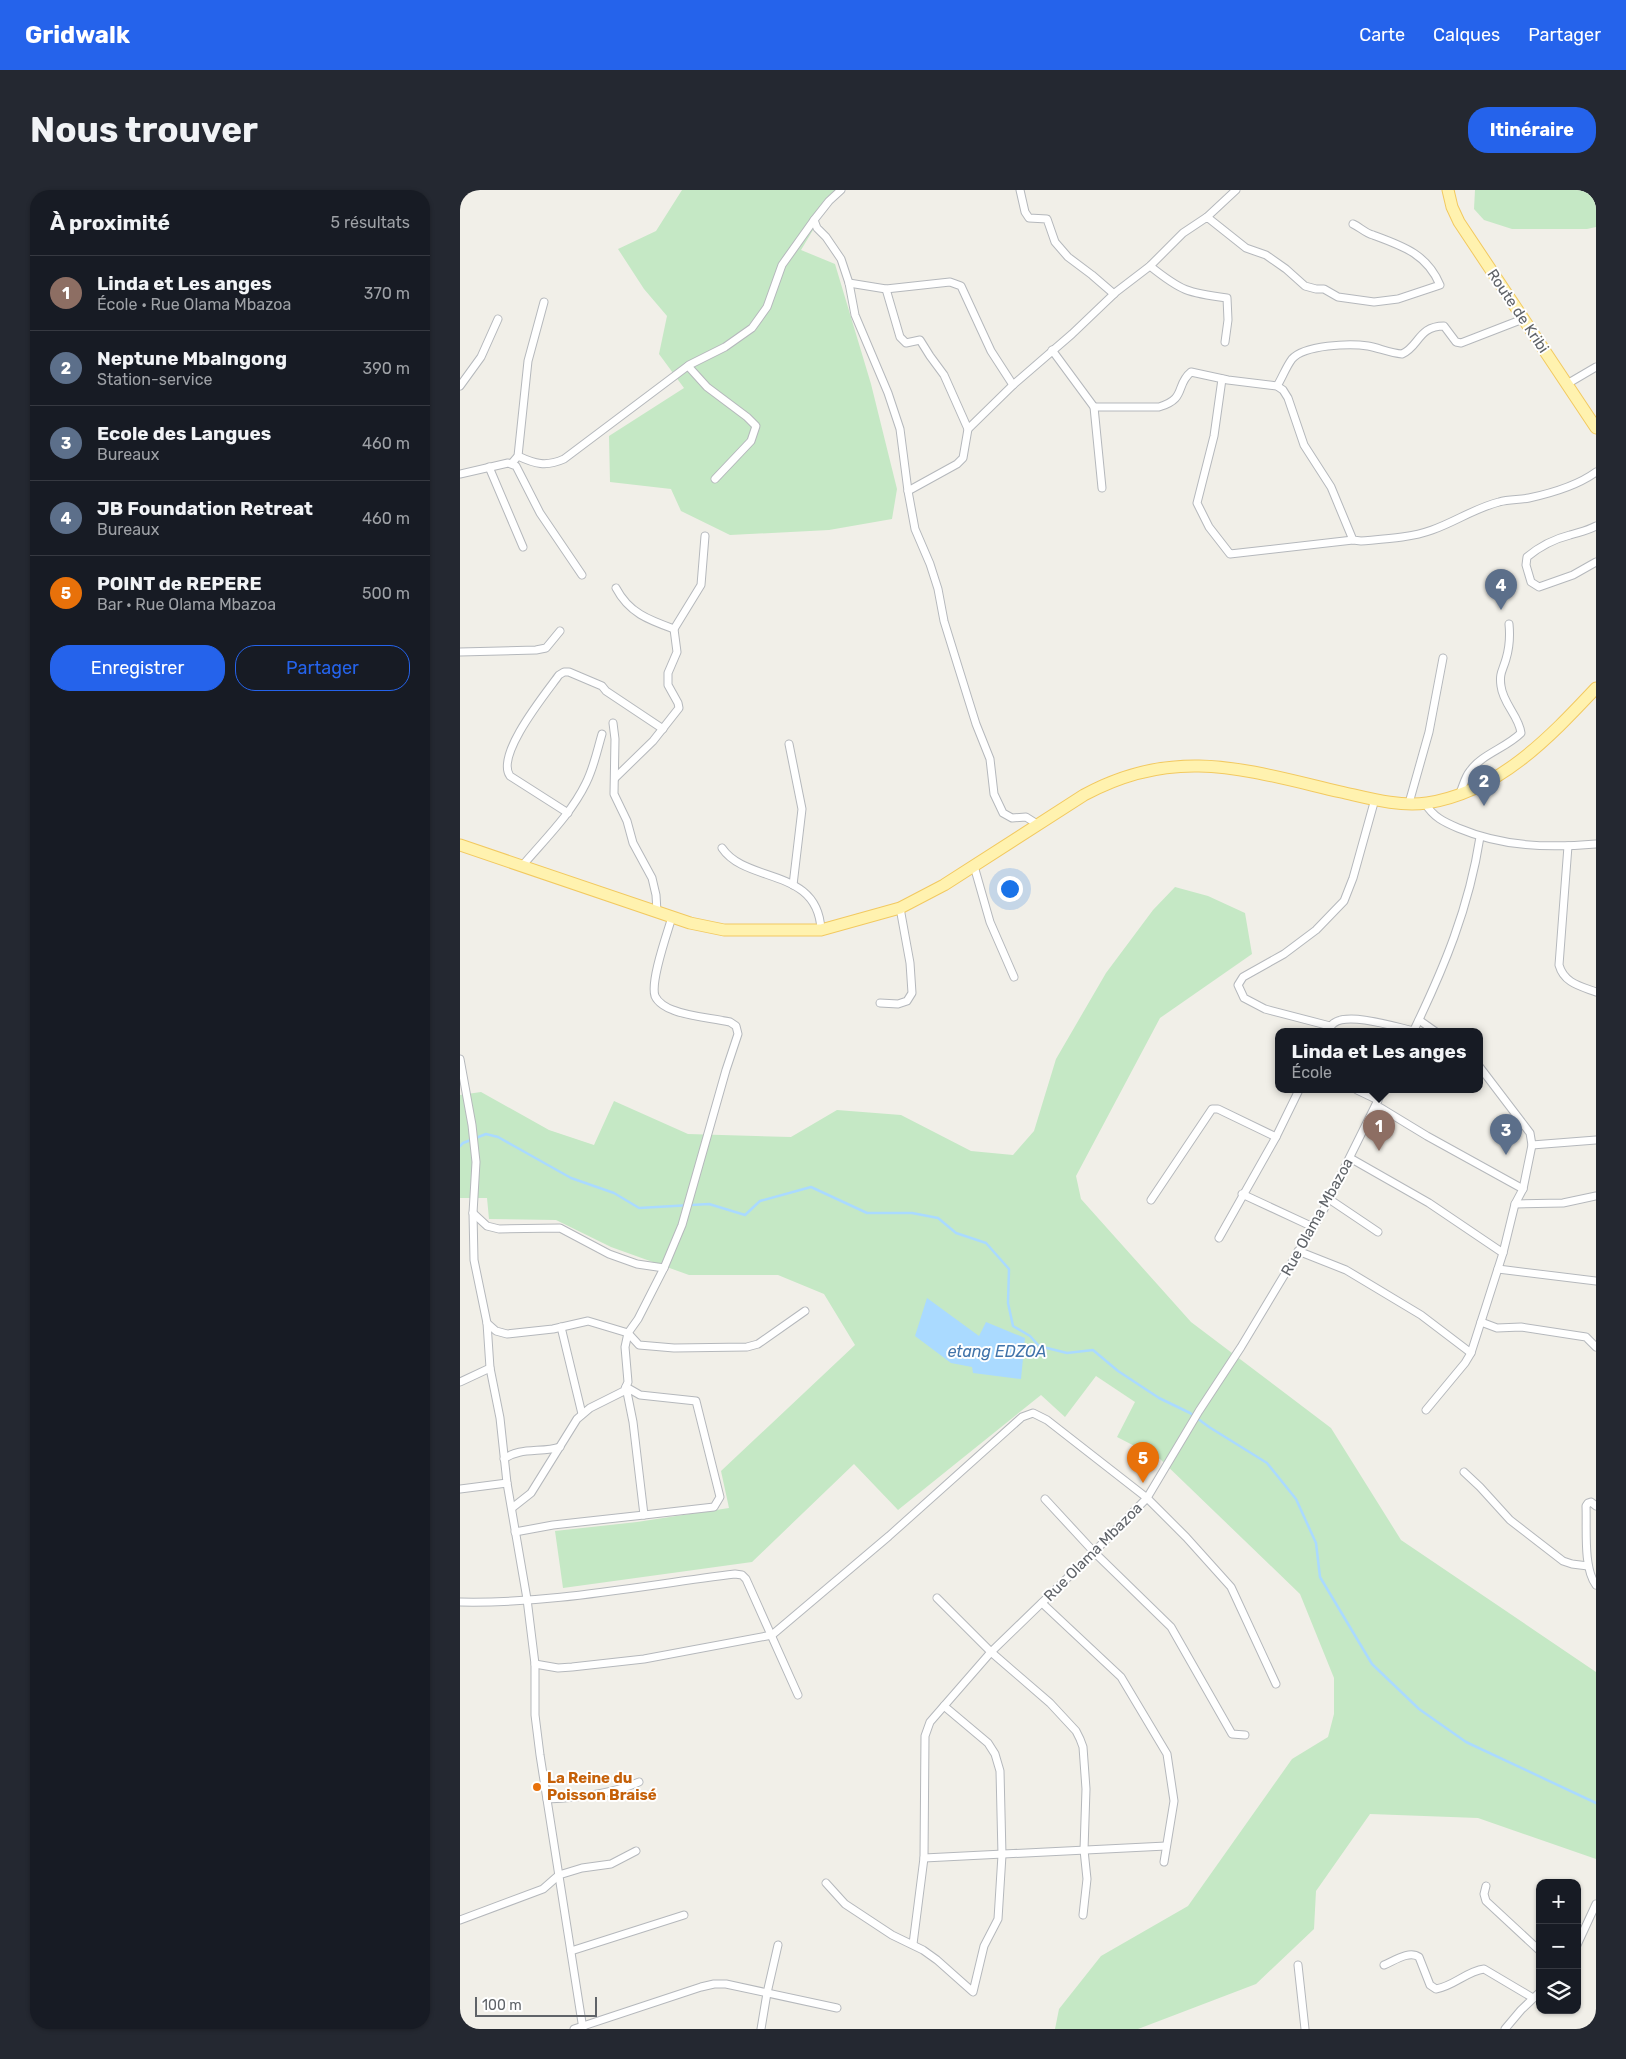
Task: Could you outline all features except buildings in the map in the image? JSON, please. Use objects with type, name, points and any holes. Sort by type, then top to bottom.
[{"type":"main road","name":"Route de Kribi","points":[[1448,190],[1452,207],[1459,222],[1596,428]]},
{"type":"main road","points":[[460,845],[690,924],[724,930],[821,930],[900,908],[974,866],[1084,795],[1128,775],[1157,768],[1216,765],[1252,771],[1375,800],[1409,803],[1425,803],[1460,793],[1486,782],[1513,767],[1540,746],[1596,688]]},
{"type":"street","points":[[518,456],[532,463],[552,464],[564,459],[688,366],[725,347],[752,328],[767,307],[782,265],[814,220],[829,201],[841,190]]},
{"type":"street","points":[[1020,190],[1025,212],[1029,218],[1047,219],[1055,242],[1068,257],[1114,294]]},
{"type":"street","points":[[908,491],[957,464],[963,458],[968,429],[1114,294],[1150,266],[1183,233],[1207,217],[1236,190]]},
{"type":"street","points":[[1207,217],[1246,248],[1266,255],[1286,269],[1305,286],[1324,289],[1338,297],[1374,302],[1398,299],[1440,285],[1435,273],[1424,261],[1392,241],[1372,235],[1353,224]]},
{"type":"street","points":[[814,220],[817,228],[826,237],[841,259],[849,283],[855,315],[888,393],[900,429],[914,529],[930,564],[956,662],[976,724],[990,759],[992,768],[991,782],[994,794],[1003,813],[1012,818],[1026,817],[1037,824]]},
{"type":"street","points":[[1150,266],[1181,289],[1227,298],[1228,320],[1224,342]]},
{"type":"street","points":[[849,283],[886,289],[950,282],[961,286],[991,351],[1013,386]]},
{"type":"street","points":[[886,289],[900,336],[906,343],[920,340],[944,375],[952,398],[968,429]]},
{"type":"street","points":[[512,463],[518,456],[528,361],[544,302]]},
{"type":"street","points":[[460,386],[481,357],[498,319]]},
{"type":"street","points":[[1276,386],[1293,358],[1301,352],[1311,349],[1367,346],[1402,354],[1406,352],[1421,334],[1440,326],[1444,326],[1456,342],[1461,343],[1523,319]]},
{"type":"street","points":[[1052,350],[1094,407],[1102,488]]},
{"type":"street","points":[[688,366],[707,387],[747,416],[756,426],[751,441],[715,479]]},
{"type":"street","points":[[1567,384],[1596,368]]},
{"type":"street","points":[[1094,407],[1159,407],[1169,404],[1177,399],[1188,376],[1192,372],[1222,379],[1276,386],[1283,390],[1288,398],[1304,445],[1331,487],[1353,540]]},
{"type":"street","points":[[1222,379],[1214,436],[1197,503],[1209,527],[1230,554],[1353,540],[1361,541],[1411,536],[1432,530],[1488,505],[1529,498],[1570,486],[1587,479],[1596,472]]},
{"type":"street","points":[[460,474],[508,463],[516,466],[540,513],[582,575]]},
{"type":"street","points":[[489,467],[523,547]]},
{"type":"street","points":[[1596,526],[1586,532],[1569,535],[1538,548],[1527,557],[1526,565],[1531,582],[1539,587],[1573,575],[1596,562]]},
{"type":"street","points":[[615,778],[631,764],[663,729],[679,708],[668,685],[668,673],[677,652],[674,629],[701,585],[704,536]]},
{"type":"street","points":[[616,588],[622,600],[636,613],[674,629]]},
{"type":"street","points":[[1460,793],[1469,772],[1479,763],[1513,741],[1521,733],[1520,724],[1504,698],[1501,688],[1502,666],[1506,660],[1509,624]]},
{"type":"street","points":[[460,652],[546,648],[560,631]]},
{"type":"street","points":[[1409,803],[1429,732],[1443,658]]},
{"type":"street","points":[[568,813],[510,776],[506,770],[510,750],[536,706],[560,675],[564,672],[569,672],[602,686],[606,691],[663,729]]},
{"type":"street","points":[[613,723],[615,739],[614,794],[627,821],[633,843],[652,878],[657,912]]},
{"type":"street","points":[[522,866],[568,813],[586,784],[593,768],[602,734]]},
{"type":"street","points":[[789,744],[802,809],[793,884]]},
{"type":"street","points":[[1326,1028],[1265,1009],[1244,998],[1238,982],[1243,977],[1284,954],[1316,930],[1344,901],[1375,800]]},
{"type":"street","points":[[1425,803],[1439,820],[1480,837],[1520,845],[1568,846],[1596,844]]},
{"type":"street","points":[[1416,1028],[1455,940],[1476,863],[1480,837]]},
{"type":"street","points":[[1568,846],[1559,965],[1562,974],[1568,981],[1596,992]]},
{"type":"street","points":[[722,848],[734,860],[793,884],[804,892],[818,911],[821,930]]},
{"type":"street","points":[[974,866],[990,922],[1014,977]]},
{"type":"street","points":[[880,1003],[898,1004],[907,1001],[912,994],[910,963],[900,908]]},
{"type":"street","points":[[512,1508],[531,1493],[582,1414],[624,1391],[626,1387],[628,1382],[625,1347],[628,1334],[638,1319],[664,1268],[682,1225],[738,1034],[736,1026],[730,1022],[675,1011],[664,1006],[655,997],[654,986],[657,969],[672,917]]},
{"type":"street","points":[[1330,1028],[1334,1022],[1342,1019],[1357,1019],[1396,1028]]},
{"type":"street","points":[[1419,1020],[1430,1028]]},
{"type":"street","points":[[460,1059],[472,1125],[476,1162],[473,1213],[474,1260],[487,1323],[490,1368],[500,1418],[507,1483],[527,1599],[535,1664],[536,1715],[547,1799],[583,2027]]},
{"type":"street","points":[[1426,1410],[1465,1364],[1470,1353],[1503,1253],[1515,1204],[1522,1189],[1532,1145],[1530,1133],[1483,1071]]},
{"type":"street","points":[[1219,1238],[1242,1194],[1276,1137],[1298,1093]]},
{"type":"street","points":[[1362,1093],[1427,1136],[1522,1189]]},
{"type":"street","name":"Rue Olama Mbazoa","points":[[913,1944],[924,1858],[925,1736],[930,1722],[991,1652],[1147,1498],[1313,1227],[1382,1093]]},
{"type":"street","points":[[1151,1200],[1212,1110],[1218,1110],[1276,1137]]},
{"type":"street","points":[[1532,1145],[1596,1140]]},
{"type":"street","points":[[1350,1158],[1429,1202],[1503,1253]]},
{"type":"street","points":[[1242,1194],[1313,1227]]},
{"type":"street","points":[[1515,1204],[1563,1203],[1596,1196]]},
{"type":"street","points":[[1329,1199],[1378,1232]]},
{"type":"street","points":[[473,1213],[487,1226],[499,1229],[560,1228],[609,1254],[637,1264],[664,1268]]},
{"type":"street","points":[[1298,1251],[1346,1270],[1421,1315],[1470,1353]]},
{"type":"street","points":[[1498,1269],[1596,1281]]},
{"type":"street","points":[[487,1323],[496,1331],[507,1334],[560,1327],[588,1320],[628,1334],[639,1345],[674,1348],[747,1347],[758,1344],[805,1311]]},
{"type":"street","points":[[1481,1322],[1497,1328],[1521,1327],[1586,1337],[1596,1347]]},
{"type":"street","points":[[560,1327],[582,1414]]},
{"type":"street","points":[[460,1382],[490,1368]]},
{"type":"street","points":[[626,1387],[633,1422],[644,1515]]},
{"type":"street","points":[[515,1532],[553,1525],[714,1506],[720,1497],[696,1401],[640,1395],[626,1387]]},
{"type":"street","points":[[535,1664],[558,1668],[572,1668],[644,1659],[772,1635],[889,1536],[1022,1417],[1033,1413],[1047,1420],[1147,1498],[1232,1587],[1276,1684]]},
{"type":"street","points":[[504,1459],[512,1453],[544,1451],[560,1447]]},
{"type":"street","points":[[1464,1472],[1510,1520],[1563,1561],[1588,1566]]},
{"type":"street","points":[[460,1488],[507,1483]]},
{"type":"street","points":[[1045,1499],[1094,1552],[1171,1627],[1232,1734],[1245,1735]]},
{"type":"street","points":[[1596,1506],[1591,1502],[1586,1506],[1588,1566],[1592,1580],[1596,1585]]},
{"type":"street","points":[[460,1602],[567,1597],[647,1585],[735,1574],[742,1575],[746,1579],[798,1695]]},
{"type":"street","points":[[937,1598],[991,1652],[1050,1704],[1076,1731],[1080,1739],[1083,1746],[1086,1789],[1084,1850],[1087,1879],[1083,1915]]},
{"type":"street","points":[[1042,1603],[1121,1677],[1149,1726],[1168,1754],[1174,1792],[1164,1862]]},
{"type":"street","points":[[826,1883],[845,1904],[892,1935],[913,1944],[937,1960],[973,1992],[984,1946],[998,1919],[1002,1855],[1000,1771],[995,1754],[988,1743],[944,1706]]},
{"type":"street","points":[[547,1799],[573,1798],[624,1789],[639,1782]]},
{"type":"street","points":[[924,1858],[1166,1846]]},
{"type":"street","points":[[460,1920],[543,1889],[559,1875],[582,1868],[611,1864],[636,1851]]},
{"type":"street","points":[[1486,1886],[1484,1894],[1486,1901],[1536,1947]]},
{"type":"street","points":[[1581,1936],[1596,1904]]},
{"type":"street","points":[[571,1951],[684,1915]]},
{"type":"street","points":[[761,2029],[778,1945]]},
{"type":"street","points":[[1384,1965],[1409,1954],[1416,1955],[1419,1957],[1430,1986],[1436,1989],[1444,1988],[1478,1970],[1484,1969],[1533,1998]]},
{"type":"street","points":[[1298,1965],[1305,2029]]},
{"type":"street","points":[[574,2029],[701,1986],[714,1984],[726,1984],[837,2008]]},
{"type":"street","points":[[1505,2029],[1536,1995]]},
{"type":"green space","points":[[682,190],[837,190],[801,250],[835,264],[871,384],[897,489],[892,519],[829,530],[730,535],[681,511],[671,489],[610,482],[609,436],[684,388],[659,354],[667,316],[644,289],[618,249],[656,231]]},
{"type":"green space","points":[[1475,190],[1596,190],[1596,227],[1587,229],[1512,229],[1484,220],[1474,209]]},
{"type":"green space","points":[[1175,887],[1208,896],[1245,913],[1252,954],[1160,1018],[1076,1176],[1081,1199],[1191,1322],[1331,1428],[1401,1540],[1596,1672],[1596,1859],[1478,1818],[1370,1814],[1316,1891],[1314,1929],[1256,1984],[1138,2029],[1055,2029],[1059,2009],[1101,1956],[1188,1906],[1292,1759],[1328,1737],[1334,1714],[1334,1678],[1300,1594],[1160,1459],[1117,1437],[1135,1402],[1096,1376],[1065,1417],[1041,1395],[898,1510],[854,1464],[752,1562],[563,1588],[555,1531],[637,1522],[729,1508],[721,1471],[855,1345],[824,1294],[778,1275],[689,1275],[611,1247],[556,1220],[489,1219],[487,1198],[460,1198],[460,1095],[481,1092],[549,1130],[594,1145],[614,1101],[688,1134],[791,1137],[837,1110],[901,1115],[971,1151],[1013,1155],[1034,1131],[1056,1059],[1106,973],[1153,910]]},
{"type":"water","name":"etang EDZOA","points":[[927,1298],[979,1336],[986,1322],[1025,1338],[1021,1379],[973,1373],[972,1367],[951,1363],[915,1336]]},
{"type":"waterway","points":[[460,1146],[486,1134],[498,1137],[571,1178],[614,1193],[639,1208],[709,1204],[745,1215],[760,1201],[811,1187],[867,1213],[912,1213],[938,1218],[956,1233],[986,1243],[1009,1269],[1008,1303],[1013,1326],[1030,1336],[1039,1346],[1067,1353],[1093,1350],[1118,1371],[1159,1398],[1190,1413],[1267,1463],[1296,1499],[1316,1543],[1320,1577],[1372,1664],[1419,1709],[1466,1742],[1596,1803]]},
{"type":"place","name":"JB Foundation Retreat","points":[[1501,610]]},
{"type":"place","name":"Neptune Mbalngong","points":[[1484,806]]},
{"type":"place","name":"Linda et Les anges","points":[[1379,1151]]},
{"type":"place","name":"Ecole des Langues","points":[[1506,1155]]},
{"type":"place","name":"POINT de REPERE","points":[[1143,1483]]},
{"type":"place","name":"La Reine du Poisson Braisé","points":[[537,1787]]}]
